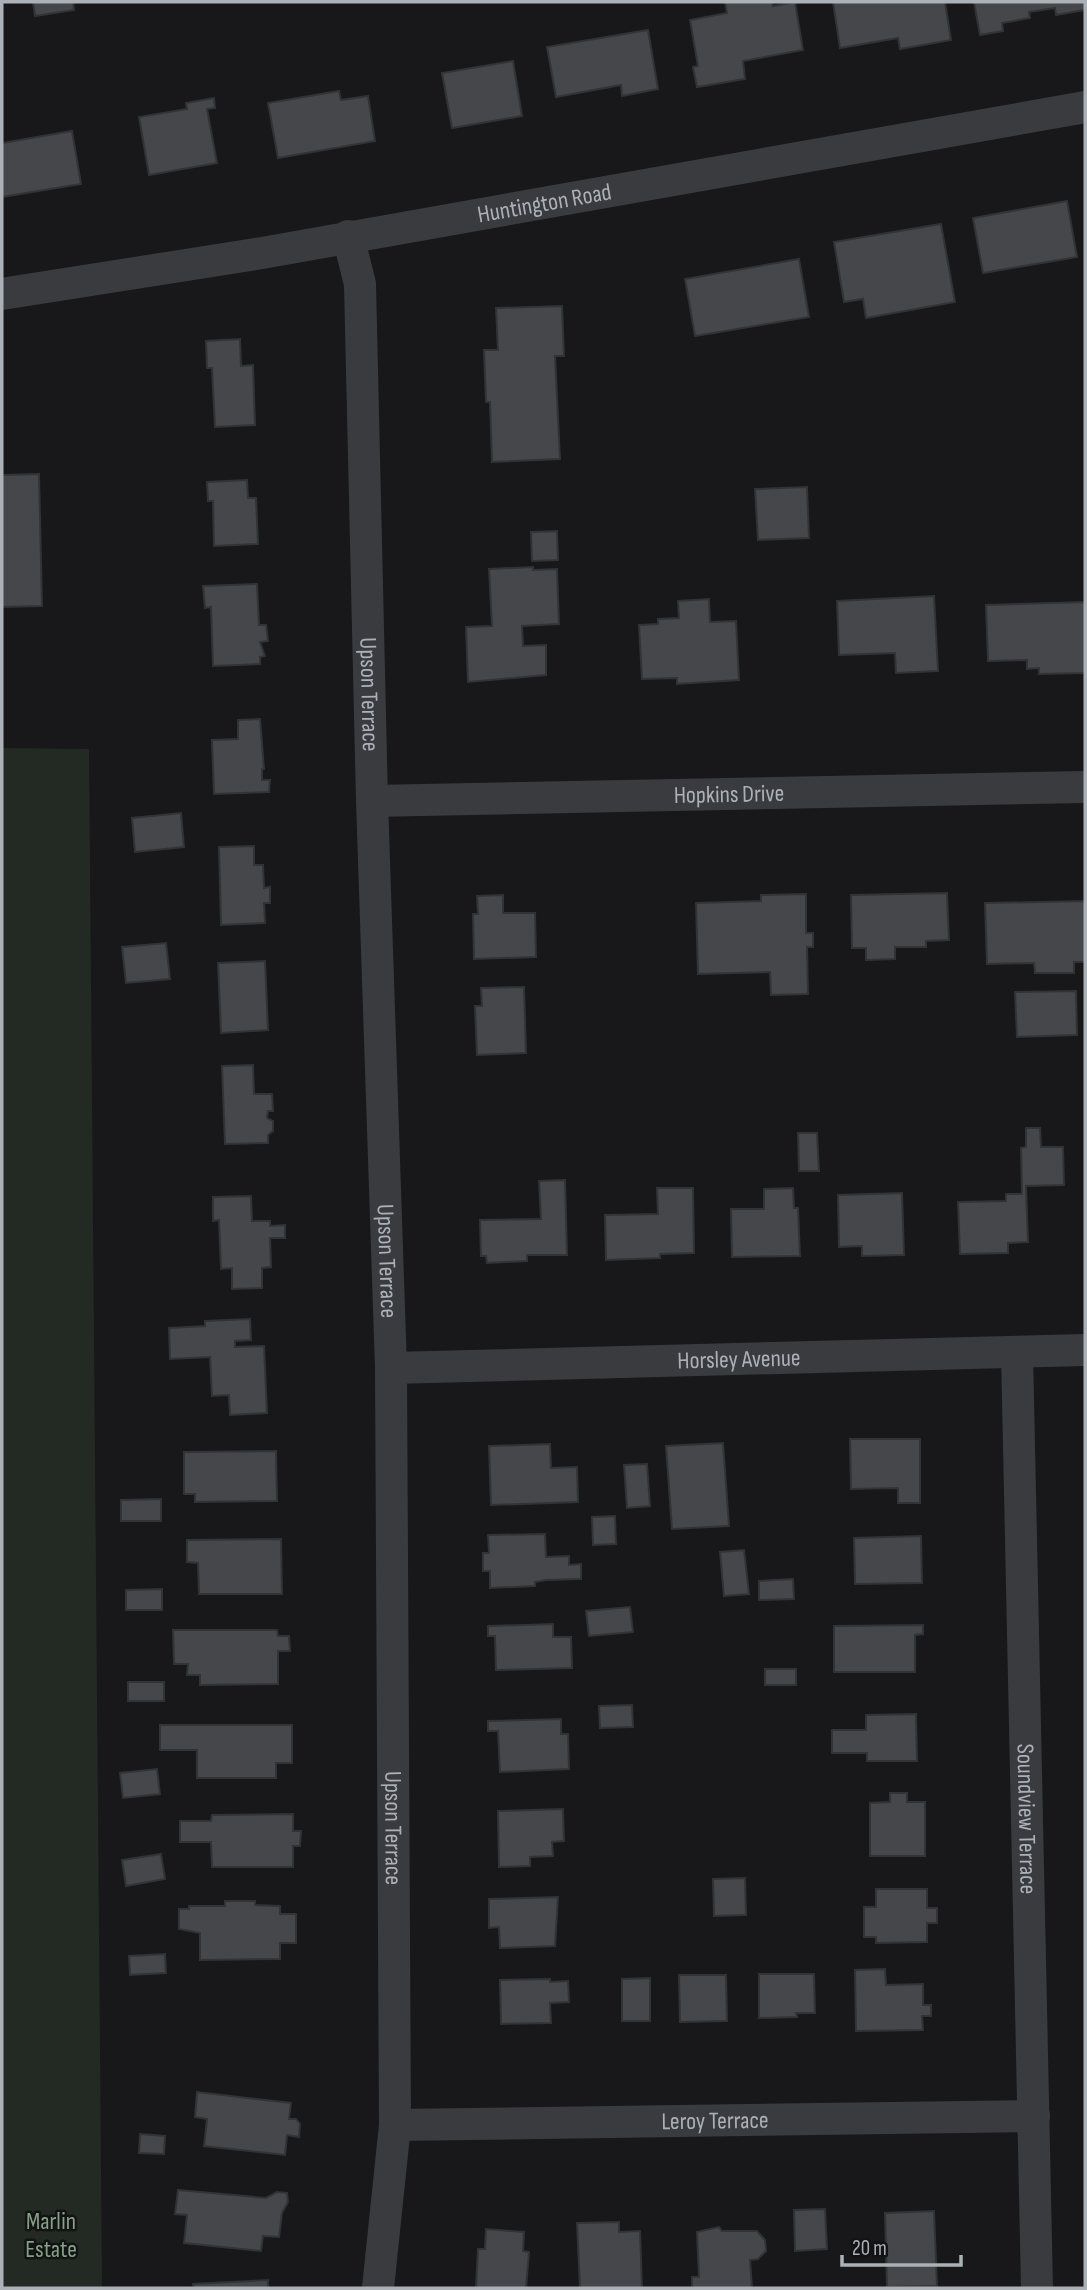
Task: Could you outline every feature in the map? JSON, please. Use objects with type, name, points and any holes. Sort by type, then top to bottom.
[{"type":"street","name":"Huntington Road","points":[[2,294],[262,253],[1085,107]]},
{"type":"street","name":"Upson Terrace","points":[[348,236],[360,285],[372,801],[391,1368],[395,2125],[378,2288]]},
{"type":"street","name":"Hopkins Drive","points":[[372,801],[1085,787]]},
{"type":"street","name":"Horsley Avenue","points":[[391,1368],[1085,1350]]},
{"type":"street","name":"Soundview Terrace","points":[[1017,1352],[1037,2288]]},
{"type":"street","name":"Leroy Terrace","points":[[395,2125],[1034,2116]]},
{"type":"green space","name":"Marlin Estate","points":[[2,748],[89,749],[102,2288],[2,2288]]},
{"type":"building","points":[[33,2],[73,2],[74,10],[35,16]]},
{"type":"building","points":[[725,2],[772,2],[773,6],[795,2],[803,50],[743,61],[745,79],[697,87],[693,67],[698,66],[690,20],[727,13]]},
{"type":"building","points":[[833,2],[945,2],[951,40],[900,49],[898,38],[840,48]]},
{"type":"building","points":[[974,2],[1085,2],[1085,10],[1056,15],[1055,8],[1029,12],[1030,18],[1002,23],[1003,31],[980,35]]},
{"type":"building","points":[[648,30],[658,89],[622,96],[621,85],[556,97],[547,47]]},
{"type":"building","points":[[513,61],[522,116],[452,128],[442,73]]},
{"type":"building","points":[[339,91],[341,100],[368,96],[375,141],[278,158],[268,103]]},
{"type":"building","points":[[214,98],[215,108],[207,109],[217,163],[149,175],[139,117],[187,109],[186,103]]},
{"type":"building","points":[[72,131],[81,184],[2,197],[2,143]]},
{"type":"building","points":[[1067,201],[1077,257],[983,273],[973,218]]},
{"type":"building","points":[[941,224],[955,302],[866,318],[863,299],[844,302],[834,242]]},
{"type":"building","points":[[799,259],[809,317],[695,336],[685,279]]},
{"type":"building","points":[[562,306],[564,356],[555,356],[560,459],[492,462],[490,402],[486,402],[484,350],[498,350],[496,308]]},
{"type":"building","points":[[240,339],[241,366],[253,365],[255,425],[215,427],[212,368],[207,368],[206,341]]},
{"type":"building","points":[[39,474],[42,606],[2,607],[2,475]]},
{"type":"building","points":[[247,480],[248,498],[256,498],[258,544],[214,546],[213,501],[208,501],[207,482]]},
{"type":"building","points":[[807,487],[809,538],[758,540],[755,489]]},
{"type":"building","points":[[557,531],[558,560],[532,561],[531,532]]},
{"type":"building","points":[[533,567],[533,570],[557,569],[559,624],[522,626],[523,646],[546,645],[546,675],[468,682],[466,627],[492,626],[489,569]]},
{"type":"building","points":[[257,584],[259,625],[266,625],[268,641],[260,642],[265,656],[260,657],[260,664],[213,666],[211,607],[205,608],[203,586]]},
{"type":"building","points":[[934,596],[938,671],[896,673],[895,653],[839,655],[837,601]]},
{"type":"building","points":[[709,599],[710,622],[736,621],[739,680],[677,684],[677,678],[642,679],[639,625],[658,624],[658,619],[679,618],[678,601]]},
{"type":"building","points":[[1085,602],[1085,673],[1039,674],[1039,668],[1027,669],[1027,660],[988,661],[986,605]]},
{"type":"building","points":[[260,719],[264,769],[262,780],[270,780],[269,792],[214,794],[212,740],[238,739],[238,720]]},
{"type":"building","points":[[181,813],[184,847],[135,852],[132,818]]},
{"type":"building","points":[[254,846],[254,865],[263,865],[264,888],[270,887],[270,903],[264,903],[265,923],[221,925],[219,847]]},
{"type":"building","points":[[947,893],[949,940],[926,941],[926,947],[895,947],[895,959],[866,960],[866,948],[852,948],[851,895]]},
{"type":"building","points":[[806,894],[806,933],[813,933],[813,947],[807,947],[808,994],[771,995],[770,972],[698,974],[696,903],[761,901],[761,895]]},
{"type":"building","points":[[503,895],[503,913],[535,913],[536,957],[474,959],[473,914],[478,914],[477,896]]},
{"type":"building","points":[[1085,901],[1085,962],[1074,962],[1074,973],[1035,973],[1034,963],[987,964],[985,903]]},
{"type":"building","points":[[166,943],[170,979],[126,983],[122,947]]},
{"type":"building","points":[[265,961],[268,1030],[221,1033],[218,963]]},
{"type":"building","points":[[524,987],[526,1053],[477,1055],[475,1006],[482,1006],[481,988]]},
{"type":"building","points":[[1076,991],[1077,1035],[1017,1037],[1015,992]]},
{"type":"building","points":[[253,1065],[254,1094],[272,1094],[273,1111],[268,1111],[267,1118],[273,1121],[273,1131],[268,1135],[268,1143],[225,1144],[222,1066]]},
{"type":"building","points":[[1026,1128],[1040,1128],[1041,1147],[1063,1147],[1064,1185],[1026,1186],[1028,1242],[1008,1243],[1008,1253],[960,1254],[958,1202],[1006,1201],[1006,1194],[1022,1194],[1021,1148],[1026,1147]]},
{"type":"building","points":[[798,1133],[817,1133],[819,1171],[799,1171]]},
{"type":"building","points":[[565,1180],[567,1255],[527,1255],[527,1261],[487,1263],[486,1256],[481,1256],[480,1220],[541,1219],[539,1181]]},
{"type":"building","points":[[657,1188],[693,1188],[694,1253],[660,1254],[660,1258],[606,1260],[605,1215],[658,1214]]},
{"type":"building","points":[[793,1188],[794,1208],[798,1208],[800,1256],[732,1257],[731,1209],[764,1209],[764,1189]]},
{"type":"building","points":[[902,1193],[904,1255],[862,1256],[862,1246],[839,1247],[838,1195]]},
{"type":"building","points":[[251,1196],[252,1221],[270,1221],[270,1226],[285,1225],[285,1238],[270,1238],[271,1267],[262,1268],[262,1288],[232,1289],[232,1268],[221,1269],[219,1220],[213,1221],[213,1197]]},
{"type":"building","points":[[250,1319],[251,1340],[235,1341],[235,1347],[264,1346],[267,1413],[230,1415],[229,1395],[212,1396],[210,1357],[170,1359],[169,1328],[205,1326],[205,1321]]},
{"type":"building","points":[[850,1439],[920,1439],[920,1503],[898,1503],[898,1488],[851,1489]]},
{"type":"building","points":[[723,1443],[729,1526],[672,1529],[666,1446]]},
{"type":"building","points":[[550,1444],[551,1468],[577,1467],[578,1502],[491,1505],[489,1446]]},
{"type":"building","points":[[276,1451],[277,1501],[195,1502],[195,1494],[184,1494],[184,1452]]},
{"type":"building","points":[[647,1464],[650,1506],[627,1508],[624,1465]]},
{"type":"building","points":[[161,1499],[161,1521],[121,1521],[121,1500]]},
{"type":"building","points":[[615,1516],[616,1544],[593,1545],[592,1517]]},
{"type":"building","points":[[545,1534],[546,1557],[569,1556],[569,1565],[581,1564],[581,1579],[546,1580],[535,1582],[535,1586],[490,1588],[490,1571],[483,1571],[483,1553],[489,1553],[488,1535]]},
{"type":"building","points":[[921,1536],[922,1583],[855,1584],[854,1538]]},
{"type":"building","points":[[281,1539],[282,1594],[199,1594],[198,1563],[187,1562],[187,1540]]},
{"type":"building","points":[[744,1550],[749,1594],[724,1596],[720,1552]]},
{"type":"building","points":[[793,1579],[794,1599],[759,1600],[759,1581]]},
{"type":"building","points":[[162,1589],[162,1610],[126,1610],[126,1590]]},
{"type":"building","points":[[630,1607],[633,1632],[589,1636],[586,1611]]},
{"type":"building","points":[[553,1624],[553,1637],[571,1637],[572,1668],[496,1670],[495,1636],[488,1636],[488,1626]]},
{"type":"building","points":[[923,1625],[923,1634],[915,1635],[915,1672],[834,1672],[834,1626]]},
{"type":"building","points":[[173,1630],[277,1630],[278,1636],[289,1636],[290,1651],[278,1651],[278,1684],[200,1685],[200,1675],[187,1675],[188,1664],[174,1664]]},
{"type":"building","points":[[765,1669],[796,1669],[796,1685],[765,1685]]},
{"type":"building","points":[[128,1682],[164,1682],[164,1701],[128,1701]]},
{"type":"building","points":[[632,1705],[633,1727],[600,1728],[599,1706]]},
{"type":"building","points":[[916,1714],[917,1761],[867,1761],[867,1753],[832,1753],[832,1730],[866,1730],[866,1715]]},
{"type":"building","points":[[561,1719],[561,1734],[568,1734],[569,1769],[500,1772],[498,1731],[488,1731],[488,1721]]},
{"type":"building","points":[[160,1725],[292,1725],[292,1763],[276,1763],[276,1778],[197,1778],[197,1750],[160,1750]]},
{"type":"building","points":[[157,1769],[160,1794],[123,1798],[120,1773]]},
{"type":"building","points":[[890,1793],[907,1793],[907,1802],[925,1802],[925,1856],[870,1856],[870,1803],[890,1802]]},
{"type":"building","points":[[563,1809],[564,1841],[552,1842],[553,1856],[530,1857],[530,1866],[499,1867],[498,1811]]},
{"type":"building","points":[[293,1814],[293,1831],[301,1831],[300,1846],[293,1846],[293,1867],[212,1867],[211,1842],[180,1842],[180,1821],[211,1821],[212,1815]]},
{"type":"building","points":[[161,1854],[165,1879],[126,1886],[122,1860]]},
{"type":"building","points":[[745,1878],[746,1915],[714,1916],[713,1879]]},
{"type":"building","points":[[876,1889],[927,1889],[927,1908],[937,1908],[937,1923],[927,1923],[927,1942],[876,1943],[876,1937],[864,1937],[864,1907],[876,1907]]},
{"type":"building","points":[[558,1897],[555,1946],[500,1948],[499,1927],[489,1928],[489,1899]]},
{"type":"building","points":[[225,1901],[255,1901],[255,1905],[280,1906],[280,1914],[296,1914],[296,1943],[280,1943],[280,1959],[200,1960],[200,1933],[179,1929],[179,1909],[189,1909],[189,1906],[225,1906]]},
{"type":"building","points":[[165,1954],[166,1973],[130,1975],[129,1956]]},
{"type":"building","points":[[885,1969],[886,1985],[923,1984],[923,2005],[931,2005],[931,2016],[922,2016],[923,2030],[856,2031],[855,1970]]},
{"type":"building","points":[[759,1974],[814,1974],[815,2013],[796,2013],[797,2017],[759,2018]]},
{"type":"building","points":[[679,1975],[726,1975],[727,2021],[680,2022]]},
{"type":"building","points":[[650,1978],[650,2021],[622,2021],[622,1979]]},
{"type":"building","points":[[550,1979],[550,1982],[568,1981],[569,2002],[550,2003],[551,2023],[501,2024],[500,1980]]},
{"type":"building","points":[[197,2092],[291,2103],[289,2119],[296,2119],[300,2124],[299,2137],[287,2135],[285,2155],[204,2146],[207,2119],[195,2117]]},
{"type":"building","points":[[140,2134],[165,2136],[164,2154],[139,2153]]},
{"type":"building","points":[[178,2190],[266,2198],[277,2192],[287,2193],[288,2202],[282,2213],[279,2237],[263,2236],[261,2251],[184,2243],[187,2215],[175,2214]]},
{"type":"building","points":[[825,2209],[827,2249],[795,2251],[794,2210]]},
{"type":"building","points":[[934,2211],[937,2286],[887,2287],[885,2213]]},
{"type":"building","points":[[619,2222],[619,2232],[640,2231],[642,2288],[580,2288],[577,2223]]},
{"type":"building","points":[[719,2227],[722,2231],[757,2231],[765,2240],[766,2251],[758,2259],[750,2260],[752,2288],[692,2288],[692,2277],[699,2277],[697,2232]]},
{"type":"building","points":[[486,2229],[524,2232],[523,2251],[529,2252],[526,2288],[476,2288],[478,2249],[485,2249]]},
{"type":"building","points":[[268,2280],[268,2288],[194,2288],[193,2284]]}]
